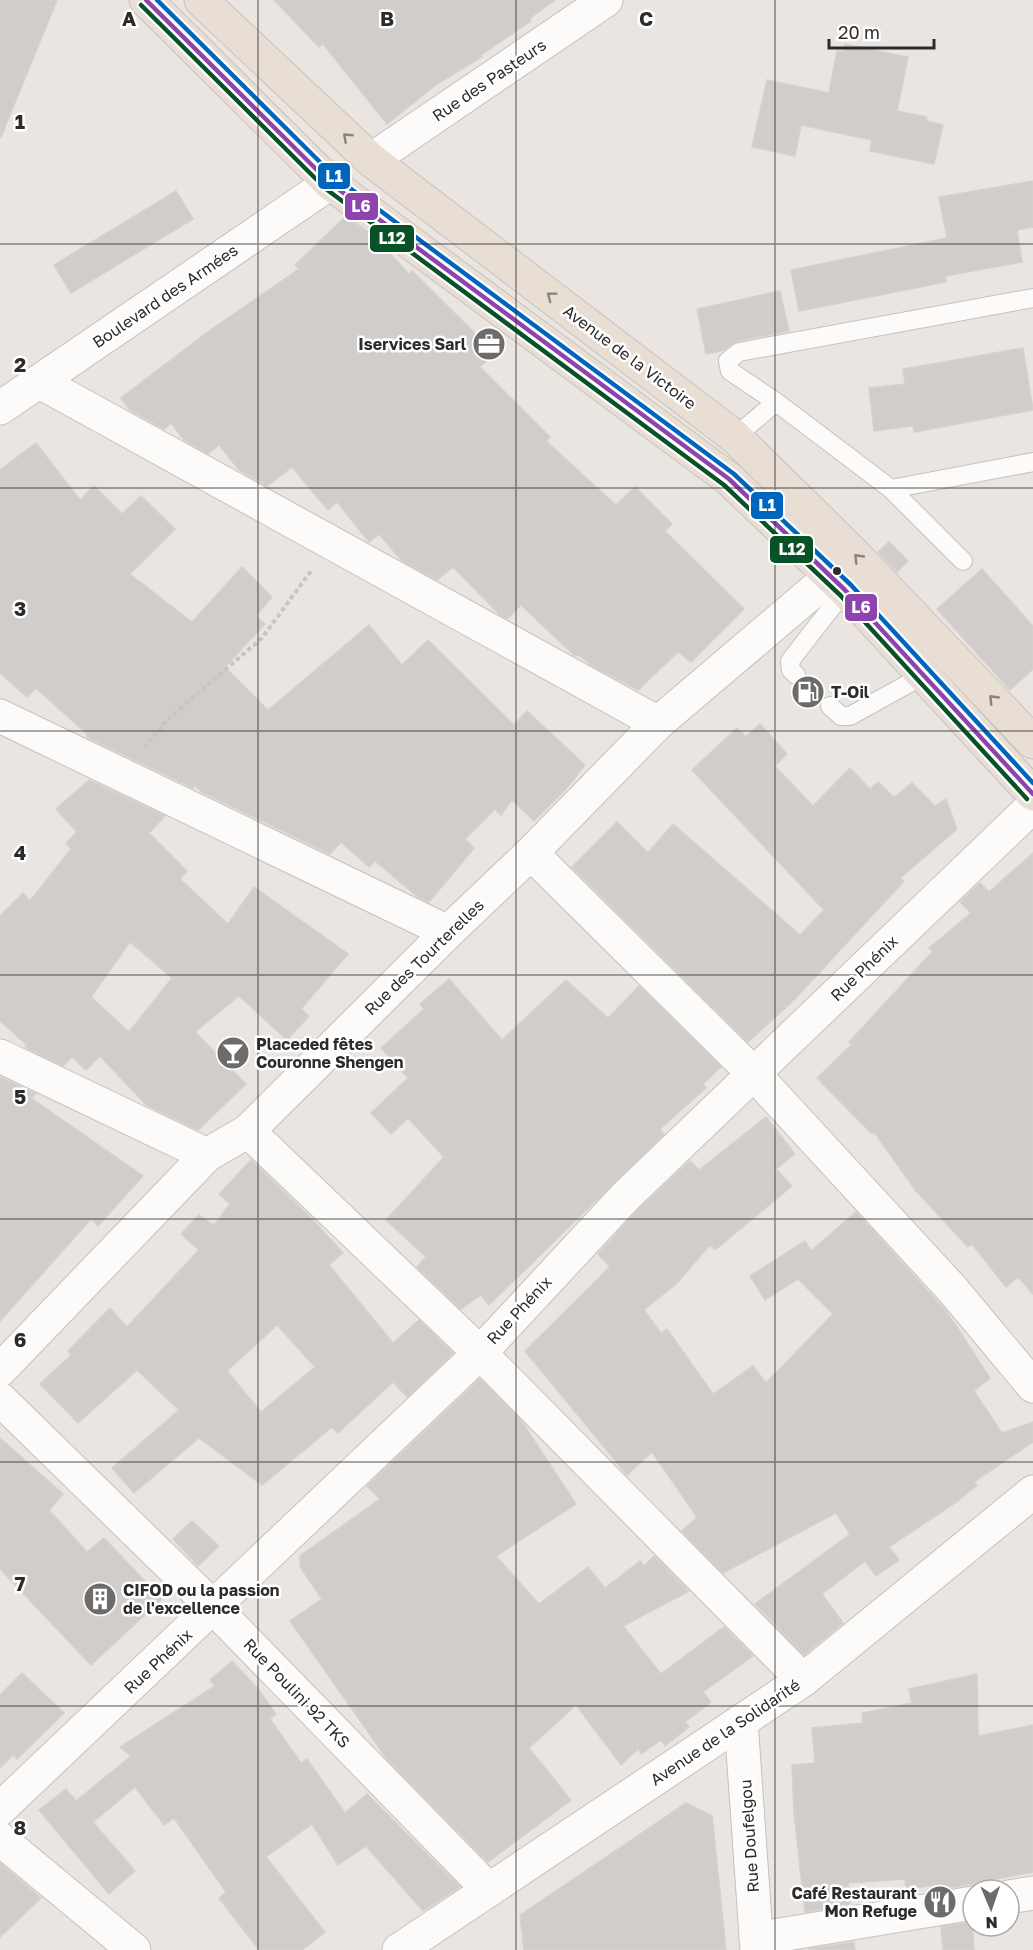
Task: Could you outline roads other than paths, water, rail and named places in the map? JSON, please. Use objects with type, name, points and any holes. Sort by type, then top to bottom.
[{"type":"highway","points":[[146,0],[330,183],[729,479],[838,583],[1033,794]]},
{"type":"highway","name":"Avenue de la Victoire","points":[[201,0],[371,160],[735,437],[853,553],[1033,742]]},
{"type":"highway","points":[[330,183],[371,160]]},
{"type":"street","name":"Rue des Pasteurs","points":[[371,160],[606,0]]},
{"type":"street","name":"Boulevard des Armées","points":[[0,408],[330,183]]},
{"type":"street","points":[[40,382],[329,544],[658,723]]},
{"type":"street","name":"Rue des Tourterelles","points":[[0,1370],[207,1155],[248,1131],[448,932],[531,853],[658,723],[838,583]]},
{"type":"street","points":[[0,716],[448,932]]},
{"type":"street","name":"Rue Phénix","points":[[0,1809],[480,1353],[625,1197],[1033,806]]},
{"type":"street","points":[[531,853],[754,1074],[953,1290],[1033,1386]]},
{"type":"street","points":[[0,1056],[207,1155]]},
{"type":"street","points":[[248,1131],[480,1353],[803,1680]]},
{"type":"street","name":"Rue Poulini 92 TKS","points":[[0,1399],[214,1608],[489,1890]]},
{"type":"street","name":"Avenue de la Solidarité","points":[[399,1950],[803,1680],[1033,1492]]},
{"type":"street","name":"Rue Doufelgou","points":[[741,1721],[757,1944]]},
{"type":"street","points":[[0,1839],[134,1950]]},
{"type":"street","points":[[757,1944],[961,1905]]},
{"type":"lane","points":[[963,561],[891,489],[776,402],[730,371],[728,362],[739,352],[1033,298]]},
{"type":"lane","points":[[735,437],[776,402]]},
{"type":"lane","points":[[891,489],[1033,462]]},
{"type":"lane","points":[[796,675],[791,670],[790,661],[838,583]]},
{"type":"lane","points":[[830,706],[841,716],[850,716],[924,675]]},
{"type":"place","name":"Iservices Sarl","points":[[489,344]]},
{"type":"place","name":"T-Oil","points":[[808,692]]},
{"type":"place","name":"Placeded fêtes Couronne Shengen","points":[[233,1053]]},
{"type":"place","name":"CIFOD ou la passion de l'excellence","points":[[100,1599]]},
{"type":"place","name":"Café Restaurant Mon Refuge","points":[[940,1902]]}]
